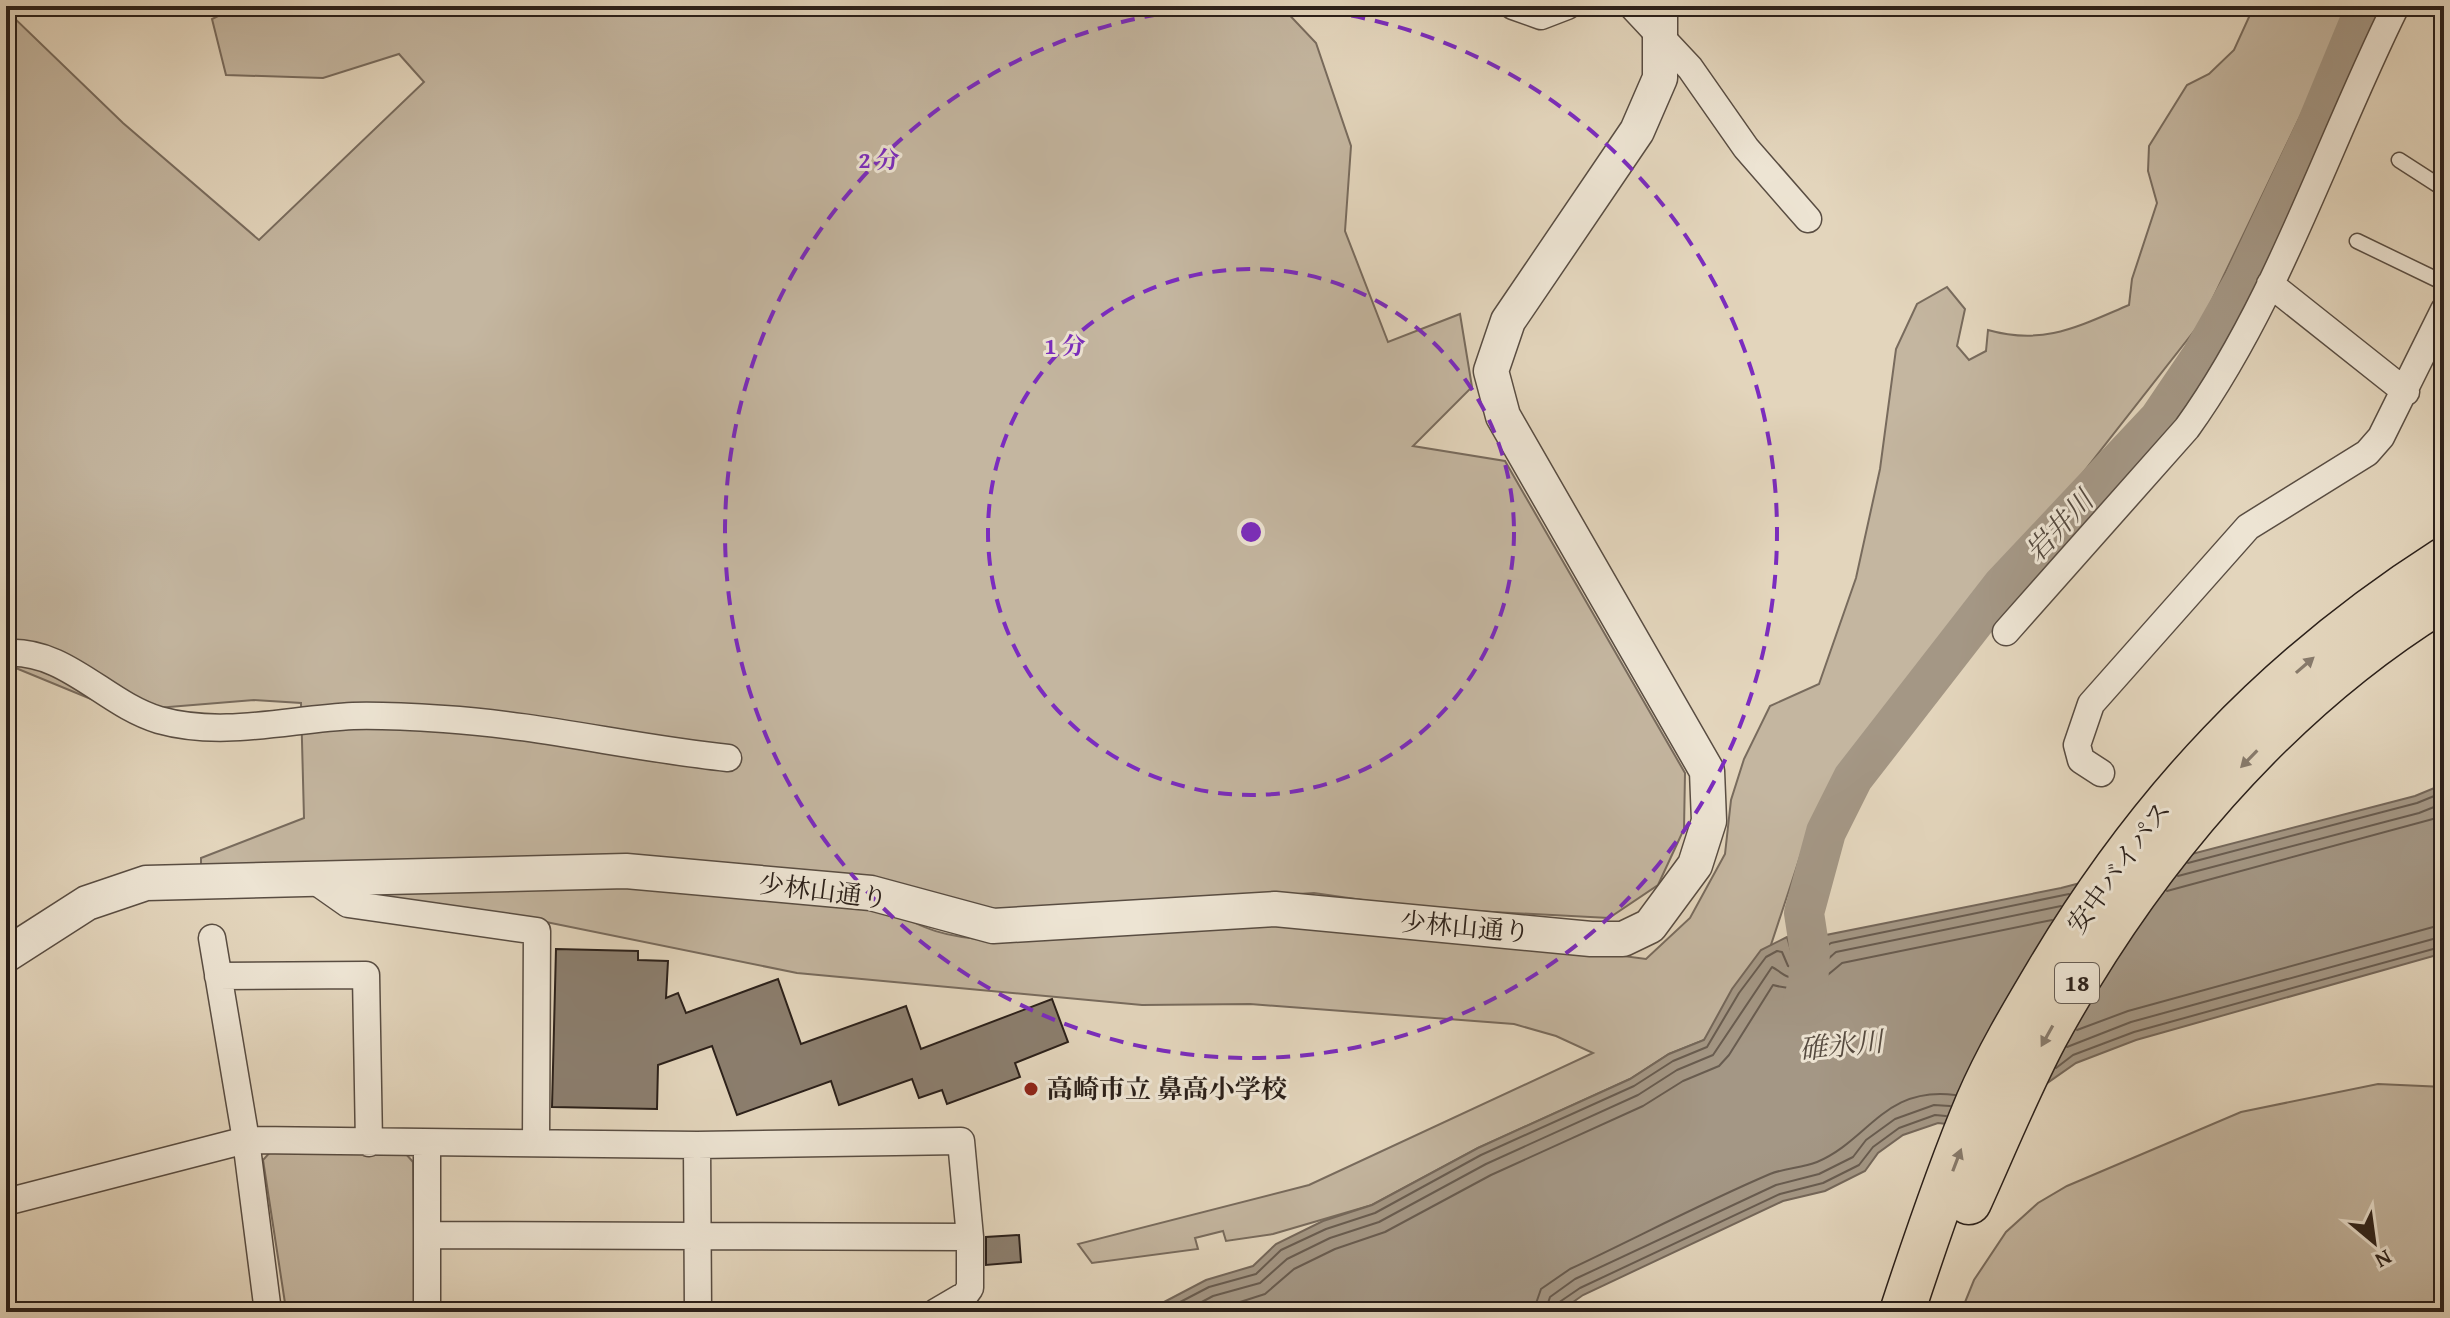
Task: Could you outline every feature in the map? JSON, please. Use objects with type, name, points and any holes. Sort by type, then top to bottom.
[{"type":"highway","name":"安中バイパス","points":[[1902,1312],[1979,1100],[2022,1016],[2114,869],[2166,800],[2245,716],[2382,604],[2444,560]]},
{"type":"highway","name":"安中バイパス","points":[[1929,1312],[1949,1248],[2006,1121],[2045,1038],[2095,954],[2209,800],[2304,703],[2416,615],[2444,598]]},
{"type":"street","points":[[1513,6],[1541,16],[1567,6]]},
{"type":"street","points":[[1632,6],[1660,22],[1746,148],[1808,219]]},
{"type":"street","points":[[2006,632],[2187,428],[2209,397],[2270,284],[2396,6]]},
{"type":"street","name":"少林山通り","points":[[6,955],[87,903],[146,883],[626,871],[871,893],[993,926],[1275,909],[1591,939],[1623,939],[1650,926],[1695,865],[1709,821],[1707,771],[1503,416],[1491,371],[1508,321],[1637,131],[1660,78],[1660,22]]},
{"type":"street","points":[[2270,284],[2406,392]]},
{"type":"street","points":[[2101,773],[2081,760],[2077,745],[2091,704],[2248,527],[2367,453],[2381,437],[2406,392],[2444,310]]},
{"type":"street","points":[[6,653],[22,652],[72,669],[111,698],[160,720],[209,726],[263,726],[353,716],[444,719],[518,726],[650,750],[728,758]]},
{"type":"street","points":[[311,878],[348,904],[537,931],[536,1142]]},
{"type":"street","points":[[212,938],[246,1140],[268,1312]]},
{"type":"street","points":[[218,976],[366,975],[369,1143]]},
{"type":"street","points":[[6,1202],[246,1140],[697,1145],[961,1141],[970,1237],[970,1288],[965,1295],[936,1312]]},
{"type":"street","points":[[427,1144],[427,1312]]},
{"type":"street","points":[[697,1145],[698,1312]]},
{"type":"street","points":[[429,1235],[970,1237]]},
{"type":"lane","points":[[2399,160],[2444,189]]},
{"type":"lane","points":[[2357,241],[2444,283]]},
{"type":"shaded area","points":[[238,6],[1281,6],[1316,43],[1351,146],[1345,231],[1388,342],[1460,314],[1472,387],[1413,446],[1505,461],[1685,773],[1684,829],[1658,885],[1609,918],[1418,908],[1314,893],[997,913],[875,882],[201,865],[201,858],[304,818],[301,703],[254,700],[120,711],[6,664],[6,10],[123,123],[259,240],[424,82],[399,54],[323,78],[226,75],[212,19]]},
{"type":"shaded area","points":[[2254,6],[2353,6],[2202,321],[1959,631],[1857,751],[1802,851],[1762,972],[1704,1040],[1669,1054],[1630,1079],[1478,1148],[1372,1205],[1273,1234],[1226,1241],[1223,1231],[1195,1238],[1198,1249],[1092,1263],[1078,1244],[1309,1185],[1593,1053],[1556,1036],[1514,1024],[1250,1004],[1142,1005],[797,973],[546,922],[365,899],[356,887],[612,881],[886,908],[936,931],[990,940],[1279,919],[1411,928],[1646,959],[1690,918],[1725,854],[1731,800],[1744,759],[1770,706],[1819,684],[1856,578],[1880,469],[1896,349],[1917,304],[1947,287],[1965,309],[1957,346],[1969,360],[1986,351],[1988,330],[2027,336],[2044,335],[2077,326],[2129,305],[2132,279],[2157,203],[2148,171],[2149,146],[2187,85],[2209,74],[2234,50]]},
{"type":"shaded area","points":[[2378,1084],[2444,1087],[2444,1312],[1961,1312],[1974,1280],[2006,1232],[2038,1203],[2067,1186],[2241,1112]]},
{"type":"shaded area","points":[[272,1150],[406,1154],[413,1162],[415,1303],[408,1312],[293,1312],[285,1303],[263,1160]]},
{"type":"water","name":"碓氷川","points":[[2444,784],[2444,953],[2136,1040],[2076,1063],[1983,1128],[1938,1123],[1903,1135],[1878,1153],[1865,1171],[1825,1191],[1783,1201],[1583,1295],[1559,1312],[1145,1312],[1206,1280],[1253,1266],[1276,1244],[1323,1221],[1372,1205],[1478,1148],[1630,1079],[1669,1054],[1704,1040],[1732,989],[1761,950],[1787,937],[1794,961],[1826,935],[2061,888],[2415,796]]},
{"type":"building","points":[[556,949],[638,951],[638,960],[668,961],[666,998],[678,993],[686,1013],[778,979],[801,1044],[906,1006],[921,1049],[1052,999],[1068,1042],[1015,1063],[1020,1077],[947,1104],[942,1090],[919,1098],[912,1079],[839,1105],[831,1081],[737,1115],[712,1046],[658,1065],[657,1109],[552,1107]]},
{"type":"building","points":[[1019,1235],[1021,1262],[986,1265],[986,1237]]},
{"type":"waterway","name":"岩井川","points":[[1802,1004],[1808,985],[1810,952],[1804,913],[1826,832],[1853,778],[2002,586],[2159,419],[2201,357],[2244,281],[2316,127],[2366,6]]},
{"type":"place","name":"高崎市立 鼻高小学校","points":[[1031,1089]]}]
